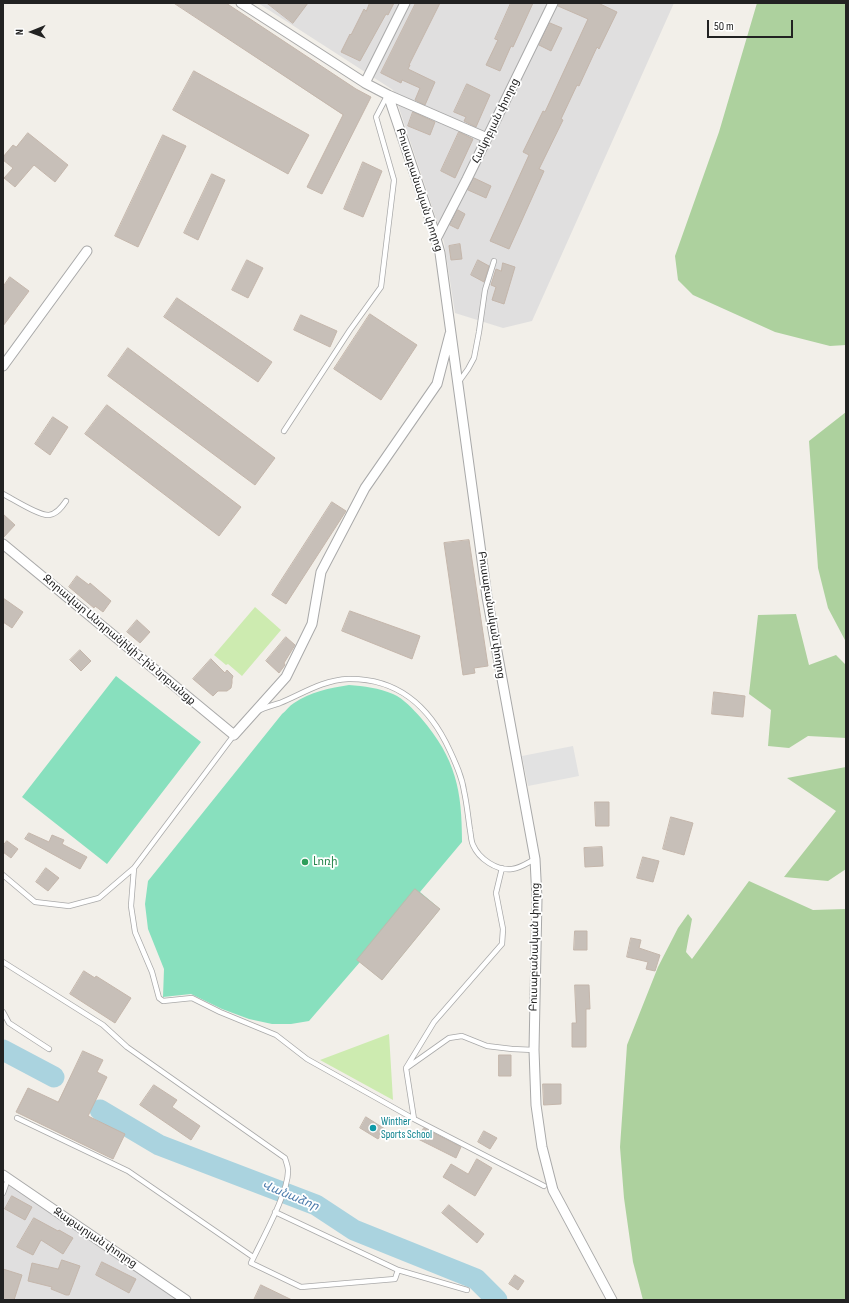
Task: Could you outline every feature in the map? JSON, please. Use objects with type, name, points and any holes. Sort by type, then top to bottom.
[{"type":"street","points":[[365,83],[405,3]]},
{"type":"street","name":"Հակոբյան փողոց","points":[[436,239],[554,3]]},
{"type":"street","points":[[246,4],[365,83],[388,95],[487,138]]},
{"type":"street","name":"Բուսաբանական փողոց","points":[[388,95],[440,253],[488,597],[534,859],[537,899],[534,1050],[537,1112],[542,1147],[553,1190],[612,1300]]},
{"type":"street","points":[[3,366],[88,252]]},
{"type":"street","points":[[234,735],[286,677],[312,624],[321,572],[365,488],[437,384],[451,330]]},
{"type":"street","name":"Զորավար Անդրանիկի 1-ին նրբանցք","points":[[3,544],[234,735]]},
{"type":"street","name":"Զաքարյան փողոց","points":[[6,1177],[186,1300]]},
{"type":"lane","points":[[284,431],[350,330],[381,287],[394,180],[376,117],[388,95]]},
{"type":"lane","points":[[458,383],[474,358],[485,290],[494,261]]},
{"type":"lane","points":[[3,494],[40,513],[49,515],[61,509],[66,501]]},
{"type":"lane","points":[[256,711],[280,703],[325,683],[347,679],[370,680],[398,689],[418,703],[436,723],[457,765],[464,790],[473,844],[480,857],[502,868],[512,869],[523,866],[534,859]]},
{"type":"lane","points":[[3,875],[35,902],[69,906],[99,898],[134,868],[234,735]]},
{"type":"lane","points":[[134,868],[131,906],[135,932],[152,972],[159,998],[163,1001],[192,998],[220,1012],[276,1035],[307,1059],[414,1120],[544,1186]]},
{"type":"lane","points":[[414,1120],[406,1068],[434,1022],[502,944],[503,929],[496,893],[502,868]]},
{"type":"lane","points":[[3,962],[103,1025],[127,1047],[285,1158],[288,1170],[286,1185],[250,1263],[301,1287],[396,1279],[398,1270]]},
{"type":"lane","points":[[3,1012],[9,1023],[49,1049]]},
{"type":"lane","points":[[406,1068],[448,1038],[462,1036],[487,1046],[534,1050]]},
{"type":"lane","points":[[17,1118],[128,1171],[253,1257]]},
{"type":"lane","points":[[3,1193],[6,1177]]},
{"type":"lane","points":[[274,1212],[398,1270],[467,1290]]},
{"type":"shaded area","points":[[258,3],[674,3],[532,321],[503,328],[455,313],[444,242],[393,90]]},
{"type":"shaded area","points":[[573,746],[579,776],[528,786],[522,756]]},
{"type":"shaded area","points":[[3,1178],[182,1300],[3,1300]]},
{"type":"green space","points":[[757,3],[846,3],[846,345],[830,346],[775,332],[693,295],[678,280],[675,256],[719,132]]},
{"type":"green space","points":[[846,412],[846,642],[828,608],[818,568],[809,441]]},
{"type":"green space","points":[[255,607],[281,630],[242,676],[214,655]]},
{"type":"green space","points":[[796,614],[809,665],[836,655],[846,665],[846,738],[808,736],[789,748],[768,746],[771,710],[749,694],[758,615]]},
{"type":"green space","points":[[116,676],[201,742],[107,864],[22,797]]},
{"type":"green space","name":"Լոռի","points":[[349,685],[382,690],[393,694],[408,704],[433,733],[442,747],[455,776],[461,806],[462,842],[420,892],[440,909],[382,980],[360,962],[309,1021],[291,1024],[272,1024],[249,1019],[222,1009],[191,994],[163,997],[164,969],[148,929],[145,904],[148,881],[282,714],[292,704],[313,693]]},
{"type":"green space","points":[[846,767],[846,869],[828,881],[784,877],[836,811],[787,778]]},
{"type":"green space","points":[[749,881],[813,910],[846,909],[846,1300],[643,1300],[633,1262],[624,1198],[620,1147],[627,1045],[658,967],[678,928],[688,914],[692,919],[686,952],[692,959]]},
{"type":"green space","points":[[389,1034],[393,1100],[320,1060]]},
{"type":"building","points":[[174,3],[226,3],[356,89],[371,97],[322,194],[307,187],[343,115]]},
{"type":"building","points":[[267,3],[308,3],[293,23]]},
{"type":"building","points":[[370,3],[394,3],[388,15],[386,14],[360,61],[341,52],[364,9],[366,11]]},
{"type":"building","points":[[416,3],[440,3],[408,69],[435,82],[425,105],[415,100],[420,88],[402,80],[401,83],[381,73]]},
{"type":"building","points":[[511,3],[533,3],[513,47],[511,46],[500,71],[486,65],[498,40],[495,39]]},
{"type":"building","points":[[559,3],[598,3],[617,12],[599,49],[597,47],[579,86],[577,85],[561,119],[563,120],[539,169],[544,171],[509,249],[490,241],[529,155],[523,152],[543,111],[545,112],[588,19],[558,6]]},
{"type":"building","points":[[550,23],[562,28],[551,51],[539,45]]},
{"type":"building","points":[[194,71],[309,135],[288,174],[173,110]]},
{"type":"building","points":[[467,84],[490,95],[476,127],[464,121],[466,117],[454,112]]},
{"type":"building","points":[[413,112],[435,122],[430,135],[408,126]]},
{"type":"building","points":[[459,132],[473,139],[455,178],[441,171]]},
{"type":"building","points":[[28,133],[68,165],[55,182],[34,165],[15,187],[4,178],[13,168],[3,160],[3,157],[13,145],[16,147]]},
{"type":"building","points":[[163,135],[186,146],[138,247],[115,236]]},
{"type":"building","points":[[363,162],[382,171],[363,217],[344,209]]},
{"type":"building","points":[[212,174],[225,180],[198,240],[184,233]]},
{"type":"building","points":[[474,178],[491,186],[486,198],[468,190]]},
{"type":"building","points":[[458,210],[465,214],[458,229],[450,225]]},
{"type":"building","points":[[460,244],[462,259],[451,260],[449,246]]},
{"type":"building","points":[[247,260],[263,268],[248,298],[232,290]]},
{"type":"building","points":[[478,260],[489,266],[484,282],[471,275]]},
{"type":"building","points":[[503,263],[515,267],[504,304],[492,300],[496,287],[491,285],[496,269],[501,271]]},
{"type":"building","points":[[10,277],[29,291],[3,326],[3,287]]},
{"type":"building","points":[[177,298],[272,362],[258,382],[164,317]]},
{"type":"building","points":[[370,314],[417,345],[381,400],[334,369]]},
{"type":"building","points":[[301,315],[337,331],[330,347],[294,330]]},
{"type":"building","points":[[128,348],[275,458],[255,485],[108,376]]},
{"type":"building","points":[[107,405],[241,507],[219,536],[85,434]]},
{"type":"building","points":[[53,417],[68,427],[50,455],[35,444]]},
{"type":"building","points":[[332,502],[346,511],[286,604],[272,595]]},
{"type":"building","points":[[3,514],[15,525],[3,538]]},
{"type":"building","points":[[469,540],[488,666],[474,668],[475,673],[463,675],[444,543]]},
{"type":"building","points":[[77,576],[89,585],[90,583],[111,601],[103,612],[95,606],[94,608],[69,587]]},
{"type":"building","points":[[3,598],[23,612],[12,628],[3,622]]},
{"type":"building","points":[[350,611],[420,636],[412,659],[342,631]]},
{"type":"building","points":[[137,620],[150,632],[140,643],[127,632]]},
{"type":"building","points":[[286,637],[295,645],[284,663],[285,665],[279,673],[266,661]]},
{"type":"building","points":[[80,650],[91,661],[81,671],[70,660]]},
{"type":"building","points":[[211,659],[225,673],[227,670],[233,676],[231,688],[227,691],[218,691],[213,696],[193,679]]},
{"type":"building","points":[[714,692],[745,696],[743,717],[712,714]]},
{"type":"building","points":[[595,802],[609,802],[609,826],[596,826]]},
{"type":"building","points":[[671,817],[693,823],[684,855],[663,849]]},
{"type":"building","points":[[29,833],[49,842],[52,835],[64,840],[62,844],[87,857],[80,869],[25,839]]},
{"type":"building","points":[[7,841],[18,849],[11,858],[3,852],[3,846]]},
{"type":"building","points":[[602,847],[603,866],[585,867],[584,848]]},
{"type":"building","points":[[643,857],[659,861],[653,882],[637,878]]},
{"type":"building","points":[[46,868],[59,878],[48,891],[36,882]]},
{"type":"building","points":[[415,889],[440,909],[382,980],[357,960]]},
{"type":"building","points":[[575,931],[587,931],[587,950],[574,950]]},
{"type":"building","points":[[631,938],[641,940],[639,948],[660,955],[655,971],[646,969],[648,962],[627,957]]},
{"type":"building","points":[[84,971],[95,978],[96,976],[131,998],[115,1023],[70,994]]},
{"type":"building","points":[[575,985],[589,985],[590,1009],[586,1009],[586,1047],[572,1047],[572,1023],[576,1023]]},
{"type":"building","points":[[83,1051],[103,1060],[97,1072],[107,1077],[88,1116],[125,1134],[113,1159],[16,1112],[28,1088],[58,1102]]},
{"type":"building","points":[[499,1055],[511,1055],[511,1076],[499,1076]]},
{"type":"building","points":[[543,1084],[561,1084],[561,1104],[544,1105]]},
{"type":"building","points":[[154,1085],[177,1100],[172,1107],[200,1126],[191,1140],[140,1105]]},
{"type":"building","name":"Winther Sports School","points":[[366,1117],[385,1129],[378,1139],[360,1128]]},
{"type":"building","points":[[424,1128],[461,1147],[456,1158],[418,1139]]},
{"type":"building","points":[[484,1131],[497,1138],[490,1149],[478,1142]]},
{"type":"building","points":[[477,1159],[492,1168],[475,1196],[443,1177],[451,1164],[468,1174]]},
{"type":"building","points":[[12,1196],[32,1207],[25,1220],[5,1209]]},
{"type":"building","points":[[449,1205],[484,1234],[477,1243],[442,1213]]},
{"type":"building","points":[[34,1218],[73,1238],[63,1254],[41,1240],[33,1255],[17,1247]]},
{"type":"building","points":[[62,1260],[80,1266],[69,1295],[51,1289],[52,1287],[28,1281],[32,1263],[58,1269]]},
{"type":"building","points":[[102,1262],[136,1279],[129,1293],[96,1275]]},
{"type":"building","points":[[3,1269],[22,1275],[14,1300],[3,1300]]},
{"type":"building","points":[[515,1275],[524,1281],[518,1290],[509,1284]]},
{"type":"building","points":[[261,1285],[292,1300],[254,1300]]},
{"type":"waterway","name":"Վանաձոր","points":[[3,1050],[54,1077]]},
{"type":"waterway","name":"Վանաձոր","points":[[100,1110],[159,1145],[316,1205],[354,1230],[476,1279],[497,1300]]},
{"type":"place","name":"Լոռի","points":[[305,862]]},
{"type":"place","name":"Winther Sports School","points":[[373,1128]]}]
